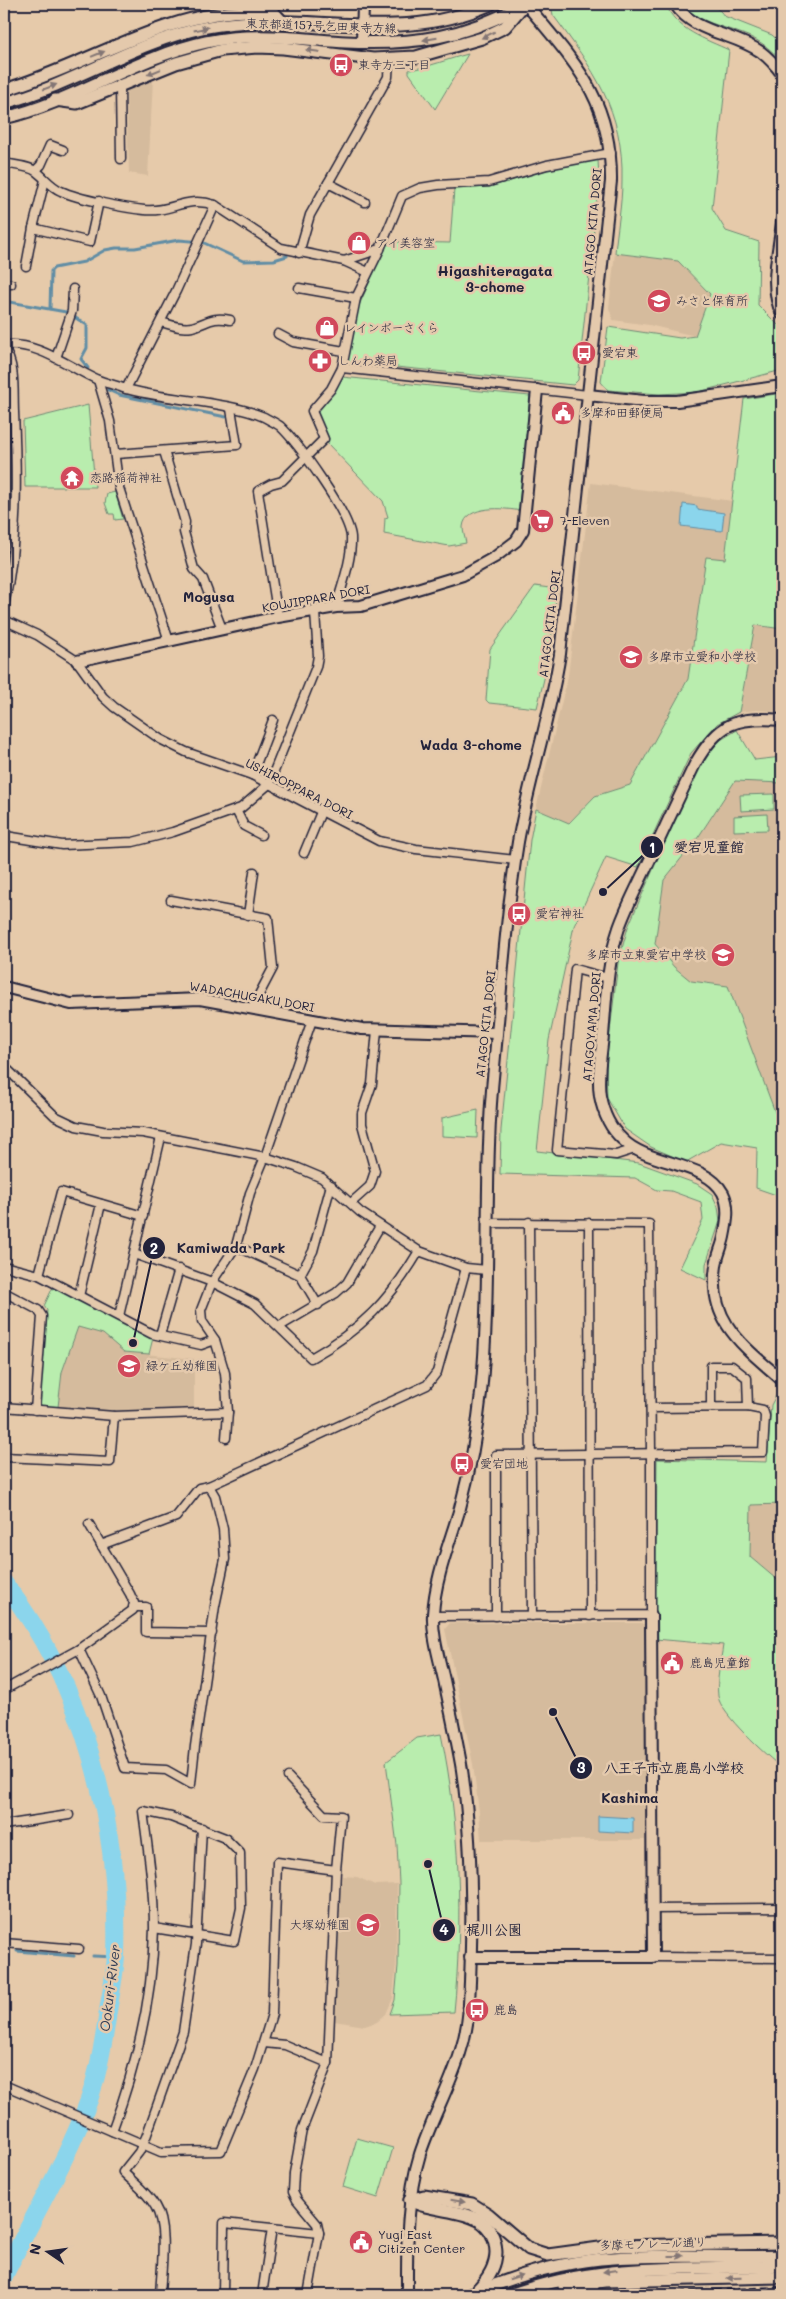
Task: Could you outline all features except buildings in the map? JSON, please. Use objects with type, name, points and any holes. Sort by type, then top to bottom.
[{"type":"main road","name":"東京都道157号乞田東寺方線","points":[[4,103],[184,33],[236,23],[282,22],[398,26],[433,22],[467,14],[491,4]]},
{"type":"main road","name":"東京都道157号乞田東寺方線","points":[[4,118],[55,100],[172,52],[204,42],[259,36],[396,43],[435,39],[489,22],[525,4]]},
{"type":"main road","points":[[55,100],[77,103],[204,54],[237,48],[284,48],[350,57],[389,59],[416,57],[482,38],[505,27],[525,4]]},
{"type":"main road","points":[[4,90],[164,27],[201,16],[234,11],[268,10],[282,22]]},
{"type":"main road","points":[[410,2200],[424,2196],[472,2204],[488,2214],[529,2249],[544,2254],[558,2254],[614,2246],[782,2243]]},
{"type":"main road","points":[[410,2200],[422,2207],[467,2214],[483,2223],[490,2232],[496,2248],[494,2265],[484,2283],[470,2295]]},
{"type":"main road","points":[[614,2258],[659,2245]]},
{"type":"main road","name":"多摩モノレール通り","points":[[470,2295],[524,2274],[585,2261],[614,2258],[782,2256]]},
{"type":"main road","name":"多摩モノレール通り","points":[[510,2295],[558,2280],[616,2270],[782,2266]]},
{"type":"main road","points":[[510,2295],[585,2283],[782,2277]]},
{"type":"main road","points":[[569,2295],[616,2281]]},
{"type":"street","points":[[362,42],[363,4]]},
{"type":"street","name":"ATAGO KITA DORI","points":[[407,2295],[410,2200],[421,2152],[457,2066],[465,2039],[469,2007],[471,1880],[466,1806],[459,1753],[436,1645],[433,1616],[439,1578],[461,1503],[477,1425],[486,1336],[489,1133],[497,1033],[516,860],[526,806],[558,670],[611,181],[611,152],[594,95],[569,56],[525,4]]},
{"type":"street","points":[[675,4],[685,17],[699,26],[738,40],[760,52],[782,74]]},
{"type":"street","points":[[299,253],[310,215],[388,77],[389,59]]},
{"type":"street","points":[[120,85],[121,159]]},
{"type":"street","points":[[36,170],[41,165],[50,146],[63,150]]},
{"type":"street","points":[[112,149],[121,149]]},
{"type":"street","points":[[278,617],[258,491],[282,481],[307,459],[324,439],[312,411],[331,389],[342,368],[356,298],[380,249],[402,196],[420,188],[438,185],[489,182],[547,165],[611,152]]},
{"type":"street","points":[[4,163],[36,170],[45,180],[61,191],[144,210],[159,210],[187,201],[215,205],[281,248],[344,261],[368,272]]},
{"type":"street","points":[[26,266],[45,180]]},
{"type":"street","points":[[328,183],[364,202]]},
{"type":"street","points":[[33,228],[90,242],[99,201]]},
{"type":"street","points":[[126,389],[161,322],[215,205]]},
{"type":"street","points":[[782,222],[775,284],[776,298],[782,314]]},
{"type":"street","points":[[48,242],[50,233]]},
{"type":"street","points":[[344,261],[380,249]]},
{"type":"street","points":[[299,288],[356,298]]},
{"type":"street","points":[[56,358],[72,311],[73,289]]},
{"type":"street","points":[[161,322],[181,328],[193,327],[208,319],[220,318],[230,320]]},
{"type":"street","points":[[278,334],[293,342],[344,351]]},
{"type":"street","points":[[4,606],[12,561],[17,464],[12,374],[4,347],[14,344],[34,348],[98,380],[126,389],[262,416],[278,425],[291,437],[344,513],[351,536],[349,558],[336,607]]},
{"type":"street","points":[[342,368],[644,401],[677,401],[782,386]]},
{"type":"street","points":[[98,380],[110,421],[120,488],[169,641]]},
{"type":"street","name":"KOUJIPPARA DORI","points":[[77,661],[278,617],[336,607],[361,606],[463,575],[495,557],[516,541],[523,530],[527,514],[537,390]]},
{"type":"street","points":[[116,454],[237,445],[231,409]]},
{"type":"street","points":[[164,451],[185,522],[184,532],[194,569],[203,579],[222,629]]},
{"type":"street","points":[[4,524],[15,527]]},
{"type":"street","points":[[4,558],[12,561]]},
{"type":"street","points":[[4,851],[5,833],[62,845],[133,842],[173,832],[236,810],[269,784],[316,667],[318,656],[315,612]]},
{"type":"street","points":[[4,620],[37,635],[77,661]]},
{"type":"street","name":"USHIROPPARA DORI","points":[[77,661],[103,697],[160,739],[186,752],[252,775],[379,842],[416,849],[516,860]]},
{"type":"street","points":[[252,775],[273,720]]},
{"type":"street","name":"ATAGOYAMA DORI","points":[[782,720],[742,720],[725,727],[706,743],[620,926],[612,952],[608,978],[599,1073],[600,1095],[604,1111],[622,1140],[651,1158],[696,1171],[712,1180],[723,1193],[727,1206],[728,1220],[716,1265],[714,1287],[716,1302],[727,1327],[782,1380]]},
{"type":"street","points":[[236,810],[244,826],[262,835]]},
{"type":"street","points":[[304,853],[321,812]]},
{"type":"street","points":[[248,914],[254,872]]},
{"type":"street","points":[[171,900],[268,918],[273,968],[252,1008]]},
{"type":"street","points":[[608,978],[574,969],[557,1150],[616,1155],[635,1149]]},
{"type":"street","name":"WADACHUGAKU DORI","points":[[4,987],[71,1004],[184,998],[252,1008],[340,1026],[377,1030],[497,1033]]},
{"type":"street","points":[[226,1438],[228,1412],[225,1374],[215,1340],[202,1321],[201,1310],[212,1282],[236,1246],[250,1193],[265,1156],[312,1020]]},
{"type":"street","points":[[351,1203],[370,1186],[375,1171],[362,1124],[362,1113],[373,1076],[377,1030]]},
{"type":"street","points":[[4,1066],[48,1110],[64,1120],[85,1128],[143,1133],[265,1156],[322,1178],[380,1226],[419,1251],[466,1268],[487,1270]]},
{"type":"street","points":[[119,1316],[161,1137]]},
{"type":"street","points":[[300,1275],[313,1251],[331,1186]]},
{"type":"street","points":[[39,1275],[61,1192],[143,1216]]},
{"type":"street","points":[[79,1296],[101,1204]]},
{"type":"street","points":[[529,1222],[532,1616]]},
{"type":"street","points":[[487,1223],[649,1224],[652,1453],[653,1957]]},
{"type":"street","points":[[589,1223],[590,1616]]},
{"type":"street","points":[[280,1326],[318,1305],[348,1283],[380,1226]]},
{"type":"street","points":[[236,1246],[300,1275],[318,1305]]},
{"type":"street","points":[[134,1254],[212,1282],[255,1304],[312,1358],[373,1315],[394,1290],[419,1251]]},
{"type":"street","points":[[4,1266],[39,1275],[152,1334],[201,1345],[215,1340]]},
{"type":"street","points":[[101,1545],[176,1517],[199,1488],[209,1486],[427,1384],[437,1372],[466,1268]]},
{"type":"street","points":[[160,1335],[179,1269]]},
{"type":"street","points":[[4,1292],[38,1310],[42,1316],[35,1410]]},
{"type":"street","points":[[711,1407],[710,1366],[732,1366],[746,1378],[748,1407]]},
{"type":"street","points":[[4,1407],[114,1416],[228,1412]]},
{"type":"street","points":[[496,1616],[496,1455],[530,1453],[763,1452],[765,1416],[763,1410],[748,1407],[651,1408]]},
{"type":"street","points":[[4,1456],[110,1462],[114,1416]]},
{"type":"street","points":[[78,1649],[101,1696],[125,1768],[166,1770],[191,1784],[212,1633],[225,1559],[222,1529],[215,1496],[209,1486]]},
{"type":"street","points":[[4,1690],[78,1649],[133,1610],[134,1603],[130,1594],[89,1524]]},
{"type":"street","points":[[133,1607],[146,1607],[146,1632],[212,1633]]},
{"type":"street","points":[[433,1616],[651,1615]]},
{"type":"street","points":[[288,1777],[324,1815],[341,1816],[336,1870],[328,2063],[302,2130],[294,2173],[294,2192],[297,2200],[317,2224],[320,2233],[308,2295]]},
{"type":"street","points":[[109,2130],[133,2069],[144,2022],[154,1928],[151,1877],[143,1811],[171,1816],[202,1828],[225,1838],[240,1853],[241,1908],[234,1941],[154,1928]]},
{"type":"street","points":[[4,1825],[69,1815]]},
{"type":"street","points":[[160,2295],[162,2231],[160,2217],[149,2197],[123,2172],[142,2146],[183,2032],[196,1935],[202,1828]]},
{"type":"street","points":[[4,2085],[142,2146],[161,2152],[221,2151],[264,2044],[272,2014],[277,1862],[336,1870]]},
{"type":"street","points":[[652,1909],[782,1908]]},
{"type":"street","points":[[4,1943],[79,1949]]},
{"type":"street","points":[[470,1957],[782,1958]]},
{"type":"street","points":[[264,2044],[285,2045],[328,2063]]},
{"type":"street","points":[[223,2295],[224,2223],[320,2233]]},
{"type":"street","points":[[262,2295],[272,2228]]},
{"type":"shaded area","points":[[153,79],[148,176],[129,173],[126,90]]},
{"type":"shaded area","name":"みさと保育所","points":[[615,253],[678,261],[710,294],[695,336],[649,325],[613,320],[609,308]]},
{"type":"shaded area","name":"多摩市立愛和小学校","points":[[591,483],[733,501],[725,560],[706,558],[688,679],[630,785],[595,796],[568,823],[536,809],[568,676]]},
{"type":"shaded area","points":[[755,625],[782,629],[782,712],[757,710],[739,712]]},
{"type":"shaded area","name":"多摩市立東愛宕中学校","points":[[735,781],[782,783],[782,1131],[728,986],[691,981],[674,967],[655,944],[664,880],[699,836]]},
{"type":"shaded area","name":"緑ケ丘幼稚園","points":[[78,1327],[103,1334],[124,1352],[194,1359],[194,1408],[155,1410],[137,1414],[58,1407],[62,1372]]},
{"type":"shaded area","points":[[782,1504],[782,1584],[750,1557],[751,1505]]},
{"type":"shaded area","points":[[450,1623],[641,1623],[645,1625],[645,1840],[481,1840],[473,1764],[445,1629]]},
{"type":"shaded area","name":"大塚幼稚園","points":[[342,1876],[357,1877],[375,1885],[397,1884],[396,1965],[393,1998],[386,2014],[377,2022],[365,2026],[334,2021]]},
{"type":"green space","points":[[551,4],[666,4],[676,20],[692,33],[729,50],[712,208],[726,231],[759,242],[758,305],[782,329],[782,370],[698,392],[659,394],[608,390],[601,382],[608,327],[680,338],[695,336],[710,294],[678,261],[615,253],[622,181],[618,133],[612,112],[603,92],[581,54],[553,15]]},
{"type":"green space","points":[[682,4],[711,5],[724,16],[772,35],[782,44],[782,62],[765,45],[706,21],[688,11]]},
{"type":"green space","points":[[468,54],[435,109],[409,73],[409,70]]},
{"type":"green space","points":[[598,160],[599,180],[578,380],[573,385],[347,362],[357,310],[386,245],[397,242],[450,243],[454,189],[489,187],[550,169]]},
{"type":"green space","points":[[342,377],[530,396],[520,497],[521,511],[487,509],[471,514],[465,520],[463,527],[466,543],[449,546],[384,534],[385,518],[388,517],[383,501],[326,442],[329,439],[316,410]]},
{"type":"green space","points":[[782,393],[782,629],[755,625],[739,712],[717,724],[691,753],[638,867],[606,857],[574,926],[549,1040],[537,1151],[639,1163],[697,1184],[712,1194],[718,1207],[720,1221],[706,1264],[706,1280],[680,1268],[703,1220],[701,1202],[671,1191],[657,1190],[635,1178],[500,1174],[501,1130],[530,840],[536,809],[569,823],[595,796],[630,785],[688,679],[706,557],[725,559],[744,399]]},
{"type":"green space","points":[[88,405],[95,487],[25,487],[23,421]]},
{"type":"green space","points":[[115,492],[123,519],[115,520],[114,514],[109,514],[105,503],[107,494]]},
{"type":"green space","points":[[535,586],[557,589],[549,658],[537,708],[489,703],[486,700],[490,649]]},
{"type":"green space","points":[[737,730],[755,760],[782,757],[782,783],[735,781],[699,836],[664,880],[655,944],[674,967],[691,981],[728,986],[782,1131],[782,1197],[756,1188],[757,1148],[721,1142],[686,1162],[651,1147],[625,1129],[607,1098],[606,1065],[618,963],[628,927],[700,762],[714,744]]},
{"type":"green space","points":[[774,794],[774,809],[741,811],[740,795]]},
{"type":"green space","points":[[767,814],[768,830],[734,831],[734,816]]},
{"type":"green space","points":[[478,1110],[477,1138],[442,1136],[442,1118]]},
{"type":"green space","points":[[53,1287],[57,1287],[153,1338],[149,1354],[124,1352],[103,1334],[78,1327],[62,1372],[58,1407],[42,1407],[40,1403],[47,1310],[44,1306]]},
{"type":"green space","points":[[778,1392],[782,1397],[782,1504],[751,1505],[750,1557],[782,1584],[782,1768],[735,1724],[721,1704],[718,1696],[718,1684],[723,1645],[655,1639],[657,1459],[767,1462],[771,1405]]},
{"type":"green space","points":[[441,1734],[452,1802],[458,1872],[457,1977],[454,2012],[390,2014],[395,2000],[398,1966],[399,1883],[397,1845],[386,1762],[417,1738]]},
{"type":"green space","points":[[357,2138],[393,2148],[378,2198],[343,2187]]},
{"type":"water","points":[[683,504],[697,506],[697,509],[724,513],[722,531],[681,526]]},
{"type":"water","points":[[598,1816],[633,1818],[633,1833],[598,1831]]},
{"type":"waterway","points":[[50,309],[51,271],[54,268],[84,262],[105,250],[135,248],[179,240],[202,242],[243,261],[274,260],[287,256]]},
{"type":"waterway","points":[[4,301],[66,312]]},
{"type":"waterway","points":[[74,317],[87,325],[87,348],[81,359],[88,368]]},
{"type":"waterway","points":[[108,390],[119,395],[226,417]]},
{"type":"waterway","name":"Ookuri-River","points":[[4,1583],[32,1623],[56,1666],[76,1712],[92,1759],[104,1807],[112,1857],[116,1906],[114,1976],[96,2078],[80,2123],[60,2167],[4,2276]]},
{"type":"waterway","points":[[17,1951],[74,1956]]},
{"type":"waterway","points":[[93,1956],[116,1957]]},
{"type":"railway","points":[[630,2295],[782,2287]]},
{"type":"place","name":"東寺方三丁目","points":[[341,65]]},
{"type":"place","name":"アイ美容室","points":[[359,243]]},
{"type":"place","name":"みさと保育所","points":[[659,301]]},
{"type":"place","name":"レインボーさくら","points":[[327,328]]},
{"type":"place","name":"愛宕東","points":[[584,353]]},
{"type":"place","name":"しんわ薬局","points":[[320,361]]},
{"type":"place","name":"多摩和田郵便局","points":[[563,413]]},
{"type":"place","name":"恋路稲荷神社","points":[[72,478]]},
{"type":"place","name":"7-Eleven","points":[[542,521]]},
{"type":"place","name":"多摩市立愛和小学校","points":[[631,657]]},
{"type":"place","name":"愛宕児童館","points":[[603,892]]},
{"type":"place","name":"愛宕神社","points":[[519,914]]},
{"type":"place","name":"多摩市立東愛宕中学校","points":[[723,955]]},
{"type":"place","name":"Kamiwada Park","points":[[133,1343]]},
{"type":"place","name":"緑ケ丘幼稚園","points":[[129,1366]]},
{"type":"place","name":"愛宕団地","points":[[462,1464]]},
{"type":"place","name":"鹿島児童館","points":[[672,1663]]},
{"type":"place","name":"八王子市立鹿島小学校","points":[[553,1712]]},
{"type":"place","name":"梶川公園","points":[[428,1864]]},
{"type":"place","name":"大塚幼稚園","points":[[368,1925]]},
{"type":"place","name":"鹿島","points":[[477,2010]]},
{"type":"place","name":"Yugi East Citizen Center","points":[[361,2242]]},
{"type":"district","name":"Higashiteragata 3-chome","points":[[495,280]]},
{"type":"district","name":"Mogusa","points":[[209,597]]},
{"type":"district","name":"Wada 3-chome","points":[[471,745]]},
{"type":"district","name":"Kashima","points":[[630,1798]]}]
